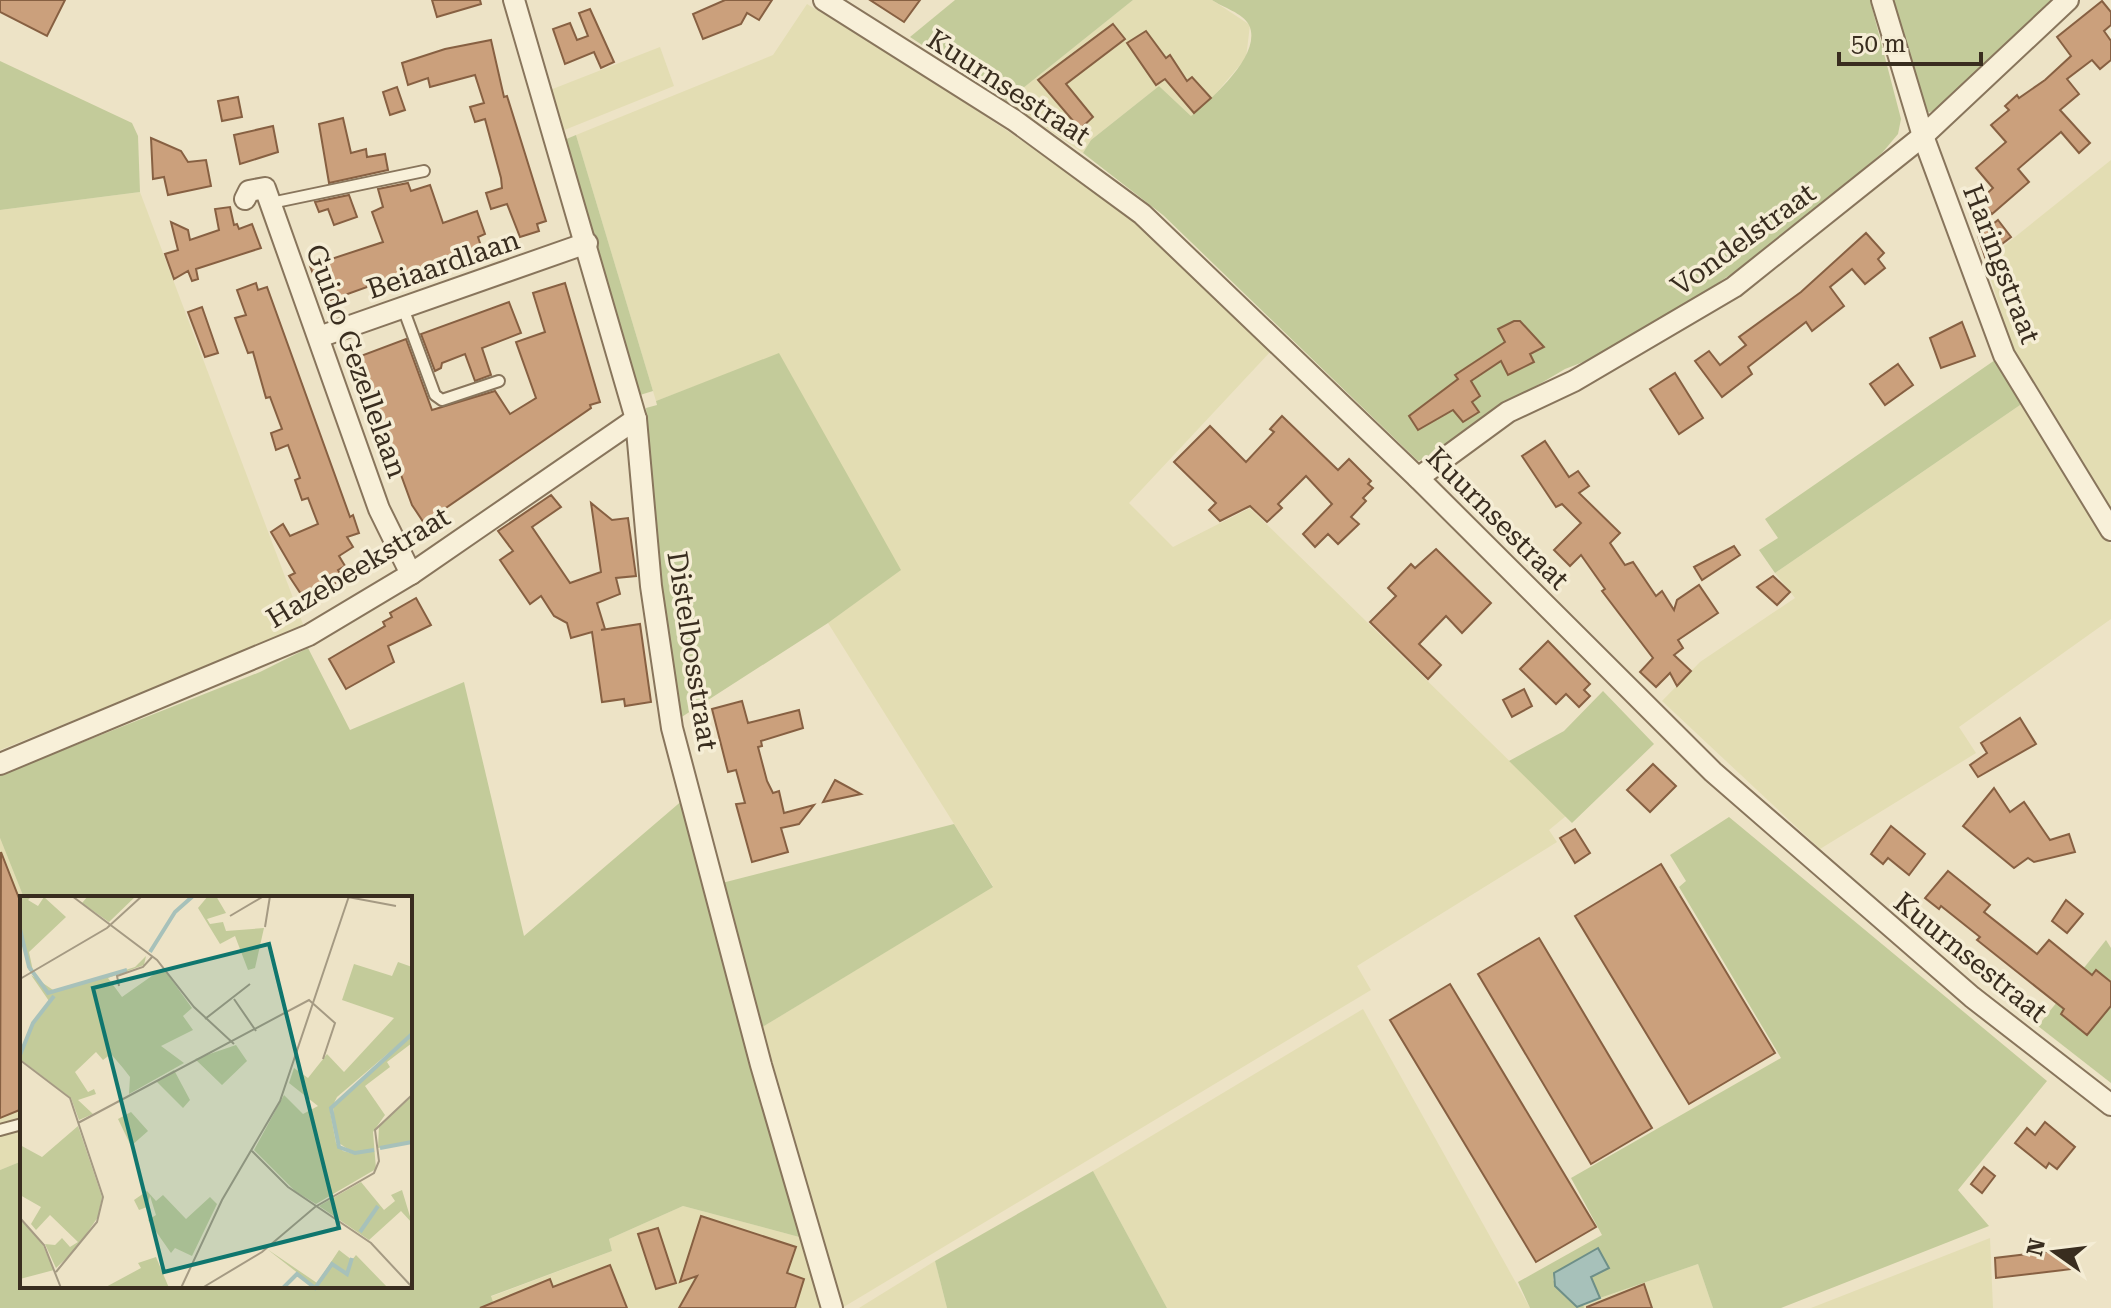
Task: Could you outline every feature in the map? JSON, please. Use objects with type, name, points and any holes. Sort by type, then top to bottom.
[{"type":"street","name":"Distelbosstraat","points":[[514,0],[636,419],[651,586],[672,728],[765,1079],[832,1308]]},
{"type":"street","name":"Kuurnsestraat","points":[[824,0],[1014,120],[1115,191],[1418,478],[1713,772],[1972,997],[2111,1105]]},
{"type":"street","name":"Haringstraat","points":[[1882,0],[1923,136],[2004,355],[2111,530]]},
{"type":"street","name":"Vondelstraat","points":[[1418,478],[1508,412],[1574,381],[1734,287],[1923,136],[2068,0]]},
{"type":"street","points":[[245,199],[249,191],[265,188],[271,203]]},
{"type":"street","name":"Guido Gezellelaan","points":[[271,203],[379,509],[411,574]]},
{"type":"street","name":"Beiaardlaan","points":[[319,337],[587,243]]},
{"type":"street","name":"Hazebeekstraat","points":[[0,764],[309,635],[411,574],[636,419]]},
{"type":"lane","points":[[271,203],[424,171]]},
{"type":"lane","points":[[403,308],[435,395],[442,400],[499,381]]},
{"type":"lane","points":[[0,1130],[20,1125]]},
{"type":"shaded area","points":[[1133,0],[1212,0],[1250,25],[1246,58],[1212,98],[1191,116],[1159,86],[1091,140],[1083,153],[1007,101]]},
{"type":"shaded area","points":[[807,4],[917,71],[1110,199],[1178,259],[1271,351],[1129,503],[1173,547],[1250,508],[1566,816],[1549,830],[1557,842],[1357,966],[1371,990],[842,1308],[838,1308],[756,1031],[993,886],[828,623],[900,570],[779,354],[656,401],[576,135],[773,55]]},
{"type":"shaded area","points":[[660,47],[674,86],[562,131],[550,90]]},
{"type":"shaded area","points":[[2111,160],[2111,509],[2057,434],[2012,347],[1985,261]]},
{"type":"shaded area","points":[[140,192],[304,627],[0,750],[0,210]]},
{"type":"shaded area","points":[[2023,403],[2111,545],[2111,619],[1959,727],[1976,753],[1820,849],[1662,701],[1700,662],[1795,598],[1775,573]]},
{"type":"shaded area","points":[[0,838],[23,896],[20,896],[20,1162],[0,1170]]},
{"type":"shaded area","points":[[1363,1009],[1530,1308],[1167,1308],[1093,1171]]},
{"type":"shaded area","points":[[683,1206],[803,1238],[827,1308],[495,1308],[490,1297],[612,1251],[609,1239]]},
{"type":"shaded area","points":[[1990,1238],[1993,1308],[1811,1308]]},
{"type":"shaded area","points":[[935,1261],[947,1308],[859,1308]]},
{"type":"shaded area","points":[[1698,1264],[1713,1308],[1584,1308],[1583,1304]]},
{"type":"green space","points":[[955,0],[1133,0],[1007,101],[910,37]]},
{"type":"green space","points":[[1212,0],[1870,0],[1901,119],[1898,134],[1882,153],[1773,246],[1622,347],[1565,369],[1494,411],[1437,455],[1418,461],[1163,215],[1083,153],[1091,140],[1159,86],[1191,116],[1233,75],[1249,49],[1249,25]]},
{"type":"green space","points":[[1891,0],[2054,0],[1942,108],[1927,113],[1920,104]]},
{"type":"green space","points":[[0,61],[132,123],[138,136],[140,192],[0,210]]},
{"type":"green space","points":[[576,135],[653,391],[640,395],[564,140]]},
{"type":"green space","points":[[779,353],[901,570],[828,623],[677,720],[665,660],[646,408],[657,405],[656,401]]},
{"type":"green space","points":[[1995,360],[2023,403],[1775,573],[1759,550],[1778,538],[1765,519]]},
{"type":"green space","points":[[308,648],[350,730],[464,682],[524,936],[684,799],[803,1238],[683,1206],[609,1239],[612,1251],[491,1296],[495,1308],[0,1308],[0,1170],[20,1162],[20,1288],[412,1288],[412,896],[23,896],[0,838],[0,775],[260,672]]},
{"type":"green space","points":[[1603,691],[1654,744],[1572,823],[1509,761],[1564,731]]},
{"type":"green space","points":[[1729,817],[2047,1081],[1958,1190],[1989,1226],[1781,1308],[1713,1308],[1698,1264],[1600,1298],[1590,1277],[1598,1248],[1554,1274],[1553,1280],[1577,1307],[1583,1304],[1584,1308],[1530,1308],[1518,1282],[1602,1235],[1571,1178],[1781,1058],[1679,887],[1686,881],[1670,855]]},
{"type":"green space","points":[[954,824],[993,887],[756,1031],[718,884]]},
{"type":"green space","points":[[2106,940],[2111,948],[2111,1083],[2038,1026]]},
{"type":"green space","points":[[1093,1171],[1167,1308],[947,1308],[935,1261]]},
{"type":"water","points":[[1598,1248],[1609,1268],[1591,1277],[1600,1298],[1577,1307],[1555,1286],[1554,1273]]},
{"type":"building","points":[[0,0],[65,0],[47,36],[0,12]]},
{"type":"building","points":[[432,0],[480,0],[481,4],[437,17]]},
{"type":"building","points":[[725,0],[772,0],[759,20],[747,13],[741,24],[703,39],[693,14]]},
{"type":"building","points":[[870,0],[920,0],[904,22]]},
{"type":"building","points":[[2102,1],[2111,12],[2111,25],[2104,31],[2111,41],[2111,60],[2100,69],[2092,60],[2067,79],[2079,94],[2060,110],[2090,143],[2079,153],[2061,132],[2018,169],[2029,182],[1992,214],[1980,200],[1993,188],[1976,168],[2006,142],[1991,125],[2009,110],[2005,106],[2017,95],[2019,98],[2045,80],[2071,56],[2057,37]]},
{"type":"building","points":[[590,9],[614,62],[601,68],[594,52],[565,64],[553,29],[570,23],[577,40],[588,36],[579,13]]},
{"type":"building","points":[[1113,24],[1125,39],[1066,84],[1093,117],[1080,129],[1038,80]]},
{"type":"building","points":[[1146,31],[1166,58],[1170,55],[1187,81],[1192,77],[1211,98],[1194,113],[1165,79],[1156,85],[1127,43]]},
{"type":"building","points":[[491,40],[504,97],[507,96],[546,221],[537,224],[539,231],[520,237],[507,204],[491,209],[486,193],[502,188],[485,119],[475,122],[470,107],[484,103],[475,75],[430,87],[428,78],[408,85],[402,63],[445,49]]},
{"type":"building","points":[[397,87],[405,110],[390,115],[383,92]]},
{"type":"building","points":[[238,97],[242,117],[222,121],[218,101]]},
{"type":"building","points":[[343,118],[351,153],[366,149],[367,157],[385,154],[388,170],[329,183],[319,124]]},
{"type":"building","points":[[273,126],[278,152],[240,164],[234,135]]},
{"type":"building","points":[[151,138],[181,151],[188,162],[206,160],[211,186],[168,195],[164,177],[153,179]]},
{"type":"building","points":[[408,183],[411,191],[430,185],[443,223],[477,211],[485,234],[478,237],[481,246],[331,300],[328,292],[321,294],[310,266],[383,242],[372,212],[383,207],[378,189]]},
{"type":"building","points":[[349,195],[357,217],[334,225],[328,209],[319,212],[315,202]]},
{"type":"building","points":[[230,207],[234,225],[237,224],[239,229],[252,224],[261,248],[196,269],[198,279],[192,281],[188,271],[174,279],[165,254],[178,250],[171,222],[188,230],[190,240],[219,230],[215,209]]},
{"type":"building","points":[[1998,220],[2011,237],[1985,257],[1978,236]]},
{"type":"building","points":[[1866,233],[1884,253],[1878,259],[1885,268],[1865,284],[1852,269],[1830,287],[1844,306],[1812,331],[1806,322],[1748,367],[1752,374],[1722,397],[1695,361],[1709,351],[1720,365],[1746,345],[1739,337],[1801,292]]},
{"type":"building","points":[[256,283],[258,290],[267,287],[350,517],[353,515],[359,533],[347,537],[353,547],[339,556],[345,566],[338,570],[343,578],[312,598],[307,590],[301,594],[289,576],[295,573],[271,532],[283,524],[290,536],[318,524],[308,498],[302,500],[295,480],[300,478],[288,445],[276,450],[271,433],[282,429],[270,397],[266,398],[253,352],[248,353],[235,318],[246,315],[237,290]]},
{"type":"building","points":[[565,283],[600,402],[590,405],[591,408],[424,523],[412,505],[358,357],[406,339],[432,410],[495,391],[510,414],[536,398],[516,342],[545,332],[533,293]]},
{"type":"building","points":[[509,302],[521,333],[482,348],[491,375],[475,381],[465,354],[442,363],[441,368],[435,371],[421,334]]},
{"type":"building","points":[[202,307],[218,353],[205,357],[188,312]]},
{"type":"building","points":[[1520,321],[1544,347],[1530,354],[1534,362],[1508,375],[1501,361],[1471,381],[1480,396],[1472,402],[1479,412],[1463,422],[1453,410],[1418,430],[1409,416],[1458,379],[1455,375],[1505,342],[1498,329]]},
{"type":"building","points":[[1962,322],[1975,356],[1941,368],[1930,338]]},
{"type":"building","points":[[1898,364],[1913,385],[1885,405],[1870,384]]},
{"type":"building","points":[[1675,373],[1703,418],[1679,434],[1650,389]]},
{"type":"building","points":[[1282,416],[1338,470],[1349,459],[1371,481],[1368,484],[1373,488],[1363,498],[1366,501],[1351,517],[1359,524],[1338,544],[1328,534],[1315,547],[1303,534],[1332,504],[1306,476],[1278,504],[1282,508],[1267,522],[1250,506],[1220,521],[1209,510],[1216,503],[1174,462],[1210,426],[1246,462],[1274,432],[1270,429]]},
{"type":"building","points":[[1545,441],[1569,477],[1578,471],[1589,486],[1579,493],[1620,533],[1610,543],[1625,565],[1633,562],[1656,596],[1662,591],[1674,610],[1677,600],[1699,585],[1718,613],[1678,640],[1683,648],[1674,655],[1691,671],[1677,686],[1670,673],[1656,687],[1640,672],[1653,658],[1602,591],[1605,589],[1581,555],[1570,566],[1554,550],[1581,523],[1562,504],[1556,507],[1522,456]]},
{"type":"building","points":[[551,495],[561,507],[532,527],[570,583],[601,572],[591,503],[612,520],[628,518],[636,576],[616,578],[620,594],[597,603],[605,629],[601,630],[640,624],[651,702],[625,706],[624,699],[602,702],[592,632],[571,638],[567,623],[554,616],[541,596],[530,604],[500,560],[513,551],[498,531]]},
{"type":"building","points":[[1734,546],[1740,555],[1702,580],[1694,567]]},
{"type":"building","points":[[1436,549],[1491,603],[1462,633],[1446,616],[1419,644],[1441,665],[1428,679],[1370,622],[1396,596],[1388,588],[1411,564],[1415,568]]},
{"type":"building","points":[[1773,576],[1790,592],[1777,605],[1757,587]]},
{"type":"building","points":[[416,598],[431,625],[388,646],[394,662],[346,689],[329,659],[385,626],[383,622],[392,617],[390,613]]},
{"type":"building","points":[[1548,641],[1590,684],[1584,690],[1590,696],[1579,707],[1566,694],[1556,704],[1520,669]]},
{"type":"building","points":[[1524,689],[1532,706],[1512,717],[1503,700]]},
{"type":"building","points":[[742,701],[748,723],[799,710],[803,728],[761,741],[762,746],[758,747],[767,781],[773,793],[779,791],[784,813],[814,805],[799,824],[781,828],[788,852],[752,862],[736,804],[745,803],[736,770],[728,772],[712,709]]},
{"type":"building","points":[[2020,718],[2036,744],[1978,777],[1970,765],[1987,753],[1981,743]]},
{"type":"building","points":[[1653,764],[1676,786],[1650,812],[1627,790]]},
{"type":"building","points":[[835,780],[861,794],[823,802]]},
{"type":"building","points":[[1994,788],[2010,812],[2024,802],[2050,840],[2069,834],[2075,852],[2034,862],[2028,858],[2014,868],[1963,826]]},
{"type":"building","points":[[1891,826],[1925,854],[1909,875],[1888,858],[1883,864],[1871,854]]},
{"type":"building","points":[[1575,829],[1590,853],[1575,863],[1560,838]]},
{"type":"building","points":[[1,852],[20,901],[20,1110],[0,1118]]},
{"type":"building","points":[[1661,864],[1775,1053],[1689,1104],[1575,916]]},
{"type":"building","points":[[1948,871],[1990,905],[1984,912],[2037,954],[2049,940],[2092,975],[2096,970],[2111,982],[2111,1006],[2087,1035],[2061,1014],[2064,1009],[1977,940],[1980,937],[1941,906],[1939,909],[1925,898]]},
{"type":"building","points":[[2066,900],[2083,914],[2067,933],[2052,921]]},
{"type":"building","points":[[1539,938],[1652,1128],[1591,1164],[1478,974]]},
{"type":"building","points":[[1450,984],[1596,1227],[1536,1262],[1390,1020]]},
{"type":"building","points":[[2045,1122],[2075,1147],[2057,1169],[2049,1163],[2046,1168],[2015,1143],[2027,1128],[2035,1135]]},
{"type":"building","points":[[1984,1167],[1995,1176],[1982,1193],[1971,1184]]},
{"type":"building","points":[[701,1216],[796,1247],[787,1273],[804,1279],[795,1308],[679,1308],[697,1276],[680,1282]]},
{"type":"building","points":[[658,1228],[676,1283],[656,1289],[638,1234]]},
{"type":"building","points":[[2069,1249],[2072,1269],[1996,1278],[1995,1258]]},
{"type":"building","points":[[610,1265],[627,1308],[480,1308],[550,1279],[553,1287]]},
{"type":"building","points":[[1644,1284],[1652,1308],[1587,1308],[1587,1307]]}]
